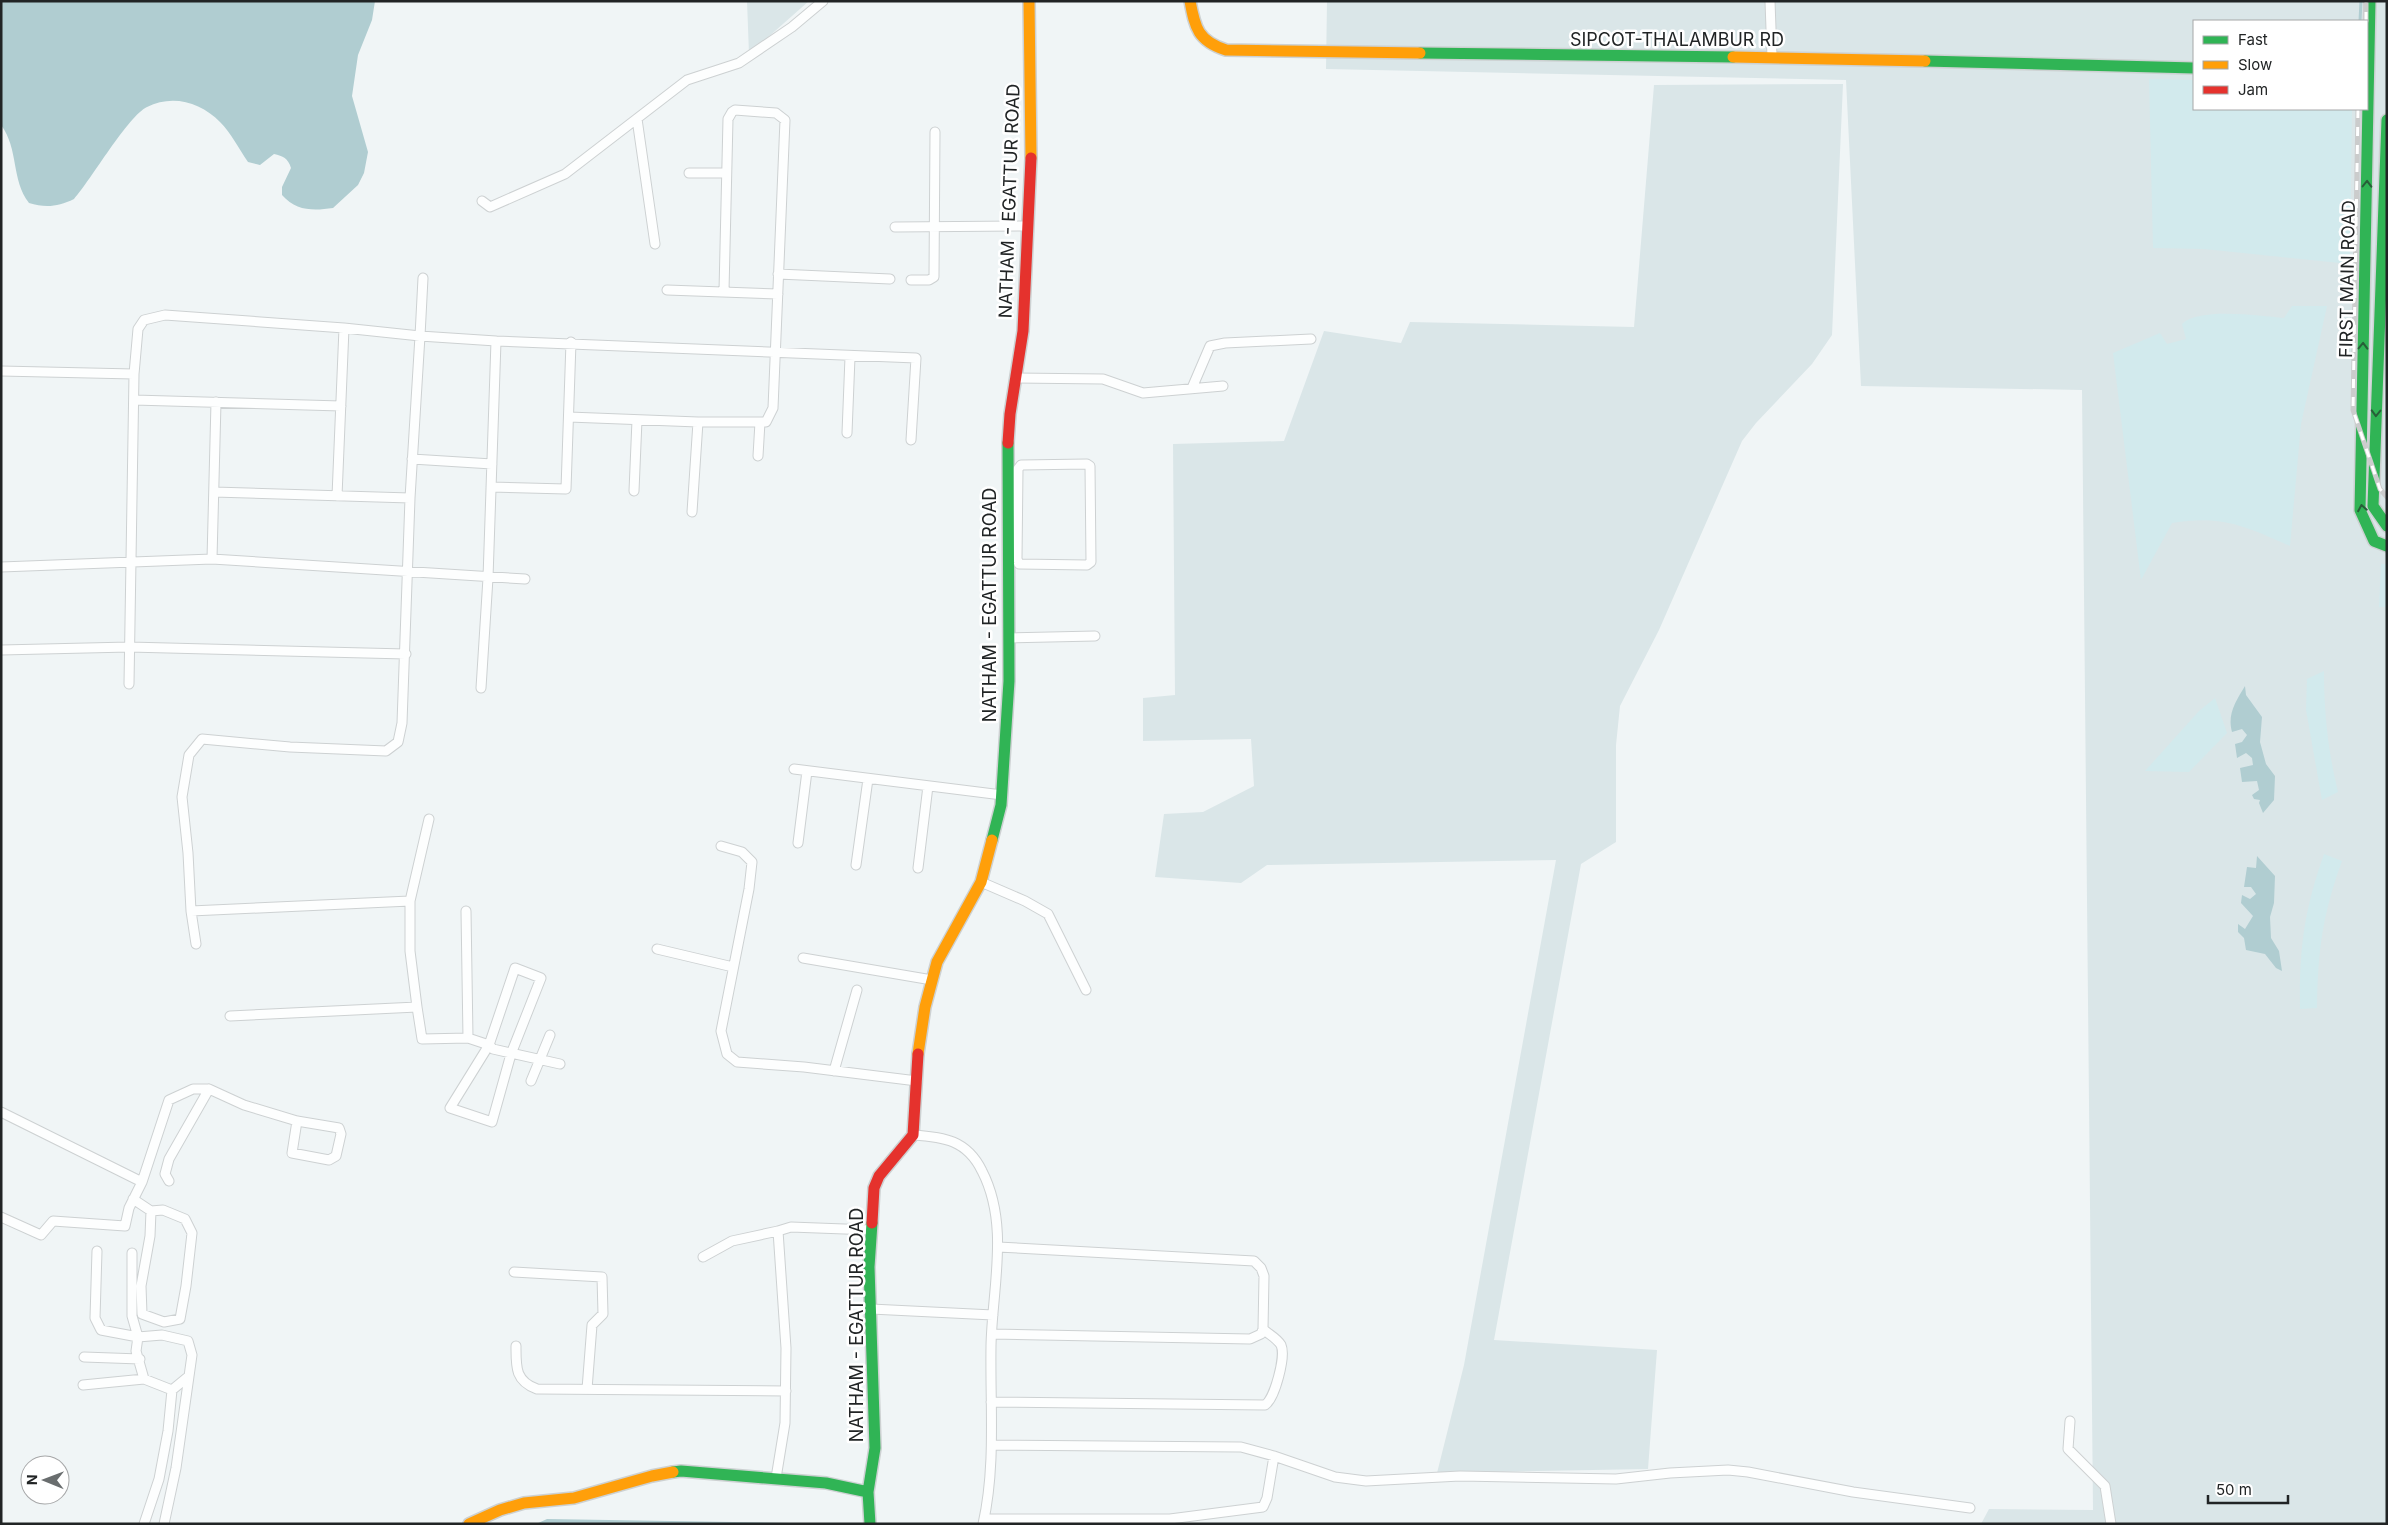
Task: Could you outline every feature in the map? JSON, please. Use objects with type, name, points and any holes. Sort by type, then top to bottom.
[{"type":"street","points":[[482,201],[490,207],[503,203],[565,174],[687,80],[739,63],[754,54],[823,1]]},
{"type":"street","name":"NATHAM - EGATTUR ROAD","points":[[870,1524],[868,1492],[875,1448],[871,1309],[871,1230],[874,1188],[879,1176],[913,1135],[918,1050],[932,980],[937,962],[981,882],[1002,795],[1009,681],[1015,378],[1023,332],[1032,139],[1029,1]]},
{"type":"street","name":"SIPCOT-THALAMBUR RD","points":[[1190,1],[1198,35],[1211,46],[1226,50],[1628,57],[1772,57],[2193,68]]},
{"type":"street","points":[[1770,1],[1772,57]]},
{"type":"street","name":"FIRST MAIN ROAD","points":[[2368,74],[2370,1]]},
{"type":"street","name":"FIRST MAIN ROAD","points":[[2367,110],[2360,510],[2374,541],[2387,546]]},
{"type":"street","points":[[570,417],[698,422],[766,422],[773,408],[785,120],[776,113],[732,112],[728,119],[724,291]]},
{"type":"street","points":[[637,119],[655,244]]},
{"type":"street","points":[[2387,120],[2372,506],[2387,526]]},
{"type":"street","points":[[911,280],[929,280],[934,277],[935,132]]},
{"type":"street","points":[[688,173],[726,173]]},
{"type":"street","points":[[895,227],[1028,226]]},
{"type":"street","points":[[778,274],[890,279]]},
{"type":"street","points":[[196,944],[191,911],[188,853],[182,797],[190,755],[202,739],[290,747],[386,751],[398,742],[402,723],[406,654],[410,498],[423,278]]},
{"type":"street","points":[[667,290],[778,294]]},
{"type":"street","points":[[128,684],[134,374],[138,329],[144,320],[165,315],[496,341],[571,342],[850,357],[916,358],[911,440]]},
{"type":"street","points":[[337,496],[344,328]]},
{"type":"street","points":[[1192,388],[1210,346],[1225,342],[1311,339]]},
{"type":"street","points":[[481,688],[488,578],[496,341]]},
{"type":"street","points":[[491,487],[566,489],[570,417],[571,342]]},
{"type":"street","points":[[847,433],[850,357]]},
{"type":"street","points":[[1,371],[134,374]]},
{"type":"street","points":[[1015,378],[1103,380],[1143,393],[1158,394],[1192,388],[1224,386]]},
{"type":"street","points":[[134,400],[341,406]]},
{"type":"street","points":[[212,559],[216,402]]},
{"type":"street","points":[[634,491],[637,420]]},
{"type":"street","points":[[692,512],[698,422]]},
{"type":"street","points":[[758,456],[760,422]]},
{"type":"street","points":[[412,460],[492,464]]},
{"type":"street","points":[[1012,468],[1021,465],[1087,464],[1090,466],[1091,562],[1087,565],[1019,564],[1012,557]]},
{"type":"street","points":[[214,492],[410,498]]},
{"type":"street","points":[[1,567],[212,559],[524,580]]},
{"type":"street","points":[[1009,638],[1095,636]]},
{"type":"street","points":[[1,650],[129,647],[406,654]]},
{"type":"street","points":[[794,769],[1002,795]]},
{"type":"street","points":[[798,843],[807,771]]},
{"type":"street","points":[[856,865],[868,779]]},
{"type":"street","points":[[918,868],[928,786]]},
{"type":"street","points":[[429,819],[410,901],[410,951],[422,1039],[468,1038],[489,1045],[493,1049],[560,1064]]},
{"type":"street","points":[[721,846],[742,852],[752,862],[749,889],[721,1031],[727,1054],[737,1062],[917,1081]]},
{"type":"street","points":[[981,882],[1025,901],[1048,914],[1086,990]]},
{"type":"street","points":[[191,911],[410,901]]},
{"type":"street","points":[[466,911],[468,1038]]},
{"type":"street","points":[[657,949],[733,967]]},
{"type":"street","points":[[803,958],[932,980]]},
{"type":"street","points":[[515,968],[541,978],[511,1054],[492,1122],[450,1108],[489,1045],[515,968]]},
{"type":"street","points":[[834,1071],[857,990]]},
{"type":"street","points":[[230,1016],[417,1007]]},
{"type":"street","points":[[531,1081],[550,1035]]},
{"type":"street","points":[[1,1216],[41,1235],[52,1221],[125,1226],[133,1199],[142,1182],[168,1100],[193,1089],[209,1089],[244,1105],[297,1121],[339,1128],[341,1134],[336,1156],[329,1160],[292,1153],[297,1121]]},
{"type":"street","points":[[170,1181],[165,1174],[169,1159],[209,1089]]},
{"type":"street","points":[[1,1112],[142,1182]]},
{"type":"street","points":[[913,1135],[941,1136],[968,1151],[982,1170],[995,1208],[998,1247],[992,1334],[990,1402],[993,1444],[983,1521],[1170,1521],[1263,1507],[1267,1498],[1274,1456]]},
{"type":"street","points":[[133,1199],[151,1211],[163,1210],[185,1219],[192,1233],[180,1319],[164,1322],[142,1314],[141,1286],[150,1236],[151,1211]]},
{"type":"street","points":[[703,1257],[732,1241],[792,1227],[871,1230]]},
{"type":"street","points":[[776,1478],[785,1423],[786,1391],[786,1348],[778,1231]]},
{"type":"street","points":[[992,1334],[1250,1339],[1261,1334],[1263,1329],[1264,1276],[1261,1268],[1254,1262],[998,1247]]},
{"type":"street","points":[[97,1251],[95,1318],[101,1330],[138,1337],[162,1335],[188,1341],[192,1355],[176,1468],[164,1524]]},
{"type":"street","points":[[132,1253],[132,1316],[138,1337],[136,1351],[140,1359],[144,1379]]},
{"type":"street","points":[[514,1272],[602,1278],[603,1314],[592,1325],[587,1390]]},
{"type":"street","points":[[871,1309],[993,1315]]},
{"type":"street","points":[[990,1402],[1265,1405],[1270,1401],[1274,1392],[1282,1353],[1279,1342],[1263,1329]]},
{"type":"street","points":[[516,1346],[516,1365],[522,1381],[526,1385],[537,1389],[786,1391]]},
{"type":"street","points":[[84,1357],[140,1359]]},
{"type":"street","points":[[144,1524],[159,1479],[168,1431],[172,1390],[189,1376]]},
{"type":"street","points":[[83,1385],[144,1379],[172,1390]]},
{"type":"street","points":[[2070,1421],[2068,1449],[2105,1486],[2111,1524]]},
{"type":"street","points":[[993,1444],[1241,1448],[1274,1456],[1335,1477],[1366,1481],[1460,1476],[1616,1480],[1670,1472],[1728,1470],[1853,1492],[1970,1508]]},
{"type":"street","points":[[469,1524],[500,1510],[524,1503],[574,1498],[652,1476],[681,1471],[826,1483],[868,1492]]},
{"type":"shaded area","points":[[1,1],[375,1],[372,20],[358,55],[352,96],[368,152],[364,173],[358,185],[333,208],[305,209],[299,207],[282,195],[282,187],[291,168],[285,158],[274,154],[260,165],[248,162],[228,131],[204,109],[186,102],[166,101],[147,107],[130,122],[74,199],[51,206],[29,203],[23,194],[7,134],[1,125]]},
{"type":"shaded area","points":[[747,1],[809,1],[749,54]]},
{"type":"shaded area","points":[[1327,1],[2387,1],[2387,1524],[1981,1524],[1989,1509],[2093,1510],[2082,390],[1861,386],[1846,80],[1326,69]]},
{"type":"shaded area","points":[[2149,79],[2193,80],[2193,110],[2352,110],[2350,264],[2204,249],[2153,248]]},
{"type":"shaded area","points":[[1843,84],[1832,335],[1812,364],[1756,423],[1742,441],[1659,630],[1620,706],[1616,745],[1616,842],[1581,864],[1494,1340],[1657,1350],[1648,1469],[1437,1473],[1464,1365],[1556,860],[1267,865],[1241,883],[1155,877],[1164,814],[1203,812],[1254,786],[1251,739],[1143,741],[1143,698],[1175,695],[1173,444],[1284,441],[1324,331],[1401,343],[1410,322],[1634,327],[1654,85]]},
{"type":"shaded area","points":[[2292,306],[2327,306],[2301,424],[2290,546],[2246,528],[2219,521],[2205,520],[2172,523],[2141,580],[2113,353],[2160,333],[2167,344],[2186,339],[2182,324],[2190,319],[2215,314],[2284,318]]},
{"type":"shaded area","points":[[2381,564],[2387,564],[2387,607],[2379,607]]},
{"type":"shaded area","points":[[2324,671],[2327,732],[2338,792],[2322,800],[2306,710],[2307,679]]},
{"type":"shaded area","points":[[2245,686],[2246,695],[2262,717],[2260,742],[2266,764],[2275,776],[2274,800],[2263,813],[2259,803],[2260,800],[2254,799],[2252,795],[2259,790],[2257,781],[2242,782],[2240,768],[2253,765],[2252,758],[2246,753],[2237,758],[2235,744],[2242,742],[2247,735],[2242,729],[2232,732],[2231,725],[2233,708]]},
{"type":"shaded area","points":[[2215,698],[2227,733],[2189,772],[2145,771],[2199,711]]},
{"type":"shaded area","points":[[2324,854],[2342,861],[2330,899],[2322,934],[2317,1008],[2300,1009],[2304,930],[2307,912]]},
{"type":"shaded area","points":[[2257,856],[2275,876],[2274,903],[2270,917],[2271,938],[2279,951],[2282,971],[2276,968],[2265,954],[2246,950],[2244,938],[2238,932],[2238,924],[2245,929],[2253,916],[2241,903],[2242,895],[2250,899],[2256,894],[2251,887],[2244,887],[2247,867],[2256,868]]},
{"type":"shaded area","points":[[547,1519],[790,1523],[790,1524],[536,1524]]},
{"type":"waterway","points":[[2360,20],[2361,1]]},
{"type":"railway","points":[[2366,1],[2366,20]]},
{"type":"railway","points":[[2358,110],[2353,410],[2380,489],[2387,497]]},
{"type":"traffic: fast","points":[[2368,103],[2370,1]]},
{"type":"traffic: fast","points":[[1420,53],[1733,57]]},
{"type":"traffic: fast","points":[[1925,61],[2193,68]]},
{"type":"traffic: fast","points":[[2368,110],[2360,510],[2374,541],[2387,546]]},
{"type":"traffic: fast","points":[[2387,120],[2373,506],[2387,526]]},
{"type":"traffic: fast","points":[[992,840],[1001,805],[1009,681],[1008,443]]},
{"type":"traffic: fast","points":[[673,1472],[681,1471],[826,1483],[868,1492],[875,1448],[869,1267],[872,1223]]},
{"type":"traffic: fast","points":[[868,1492],[870,1524]]},
{"type":"traffic: slow","points":[[1029,1],[1031,158]]},
{"type":"traffic: slow","points":[[1190,1],[1199,32],[1209,42],[1226,50],[1420,53]]},
{"type":"traffic: slow","points":[[1733,57],[1925,61]]},
{"type":"traffic: slow","points":[[918,1054],[925,1007],[937,962],[981,882],[992,840]]},
{"type":"traffic: slow","points":[[469,1524],[500,1510],[524,1503],[574,1498],[673,1472]]},
{"type":"traffic: jam","points":[[1008,443],[1010,414],[1023,331],[1031,158]]},
{"type":"traffic: jam","points":[[872,1223],[874,1188],[879,1176],[913,1135],[918,1054]]}]
